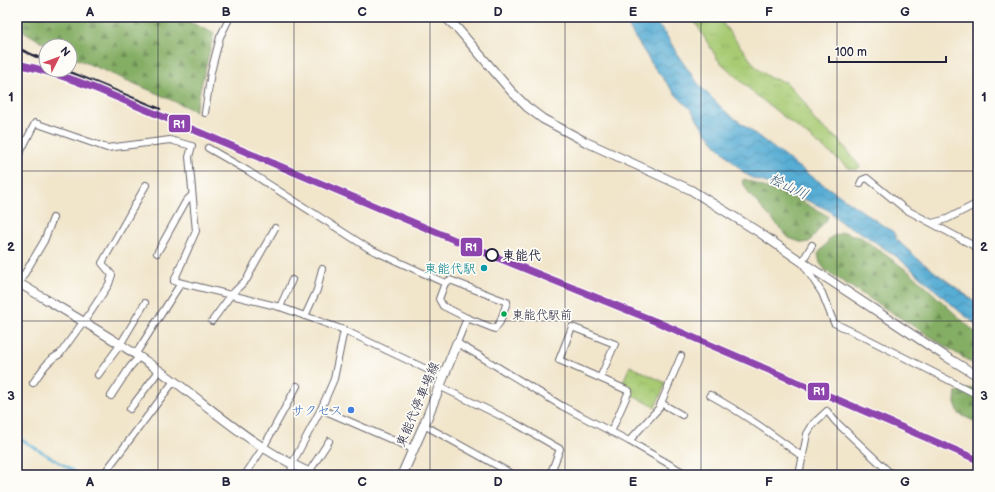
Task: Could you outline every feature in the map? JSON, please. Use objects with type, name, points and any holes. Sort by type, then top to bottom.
[{"type":"main road","name":"東能代停車場線","points":[[402,475],[457,343]]},
{"type":"street","points":[[205,113],[211,72],[220,37],[230,17]]},
{"type":"street","points":[[445,17],[458,29],[511,91],[527,107],[543,119],[586,142],[691,190],[757,230],[802,262],[938,352],[978,376]]},
{"type":"street","points":[[17,159],[35,123],[108,148],[170,140],[192,146],[189,157],[196,231],[174,281],[280,307],[344,330],[443,378]]},
{"type":"street","points":[[208,148],[248,170],[368,248],[445,283]]},
{"type":"street","points":[[860,184],[862,180],[867,178],[905,209],[978,248]]},
{"type":"street","points":[[33,383],[46,365],[55,356],[60,354],[109,284],[112,275],[102,263],[146,185]]},
{"type":"street","points":[[157,253],[186,201],[192,195]]},
{"type":"street","points":[[932,223],[947,218],[978,203]]},
{"type":"street","points":[[53,218],[44,241],[18,282],[137,356],[174,381],[263,448],[292,464],[312,474],[329,440]]},
{"type":"street","points":[[212,321],[232,295],[247,279],[275,228]]},
{"type":"street","points":[[802,262],[812,245]]},
{"type":"street","points":[[802,262],[822,293],[834,323],[898,355],[899,354],[978,395]]},
{"type":"street","points":[[305,316],[317,290],[322,269]]},
{"type":"street","points":[[280,307],[292,280]]},
{"type":"street","points":[[450,280],[507,302],[500,322],[495,329],[467,318],[443,306],[439,299],[445,283],[450,280]]},
{"type":"street","points":[[111,396],[181,283]]},
{"type":"street","points":[[98,375],[120,345],[145,303]]},
{"type":"street","points":[[467,318],[457,343],[562,406],[629,441],[688,475]]},
{"type":"street","points":[[600,378],[615,344],[572,327],[559,360],[629,391],[611,432]]},
{"type":"street","points":[[291,475],[292,464],[334,379],[344,330]]},
{"type":"street","points":[[629,441],[659,408],[681,356]]},
{"type":"street","points":[[130,409],[159,371]]},
{"type":"street","points":[[103,475],[174,381]]},
{"type":"street","points":[[245,475],[263,448],[297,386]]},
{"type":"street","points":[[439,386],[513,422],[560,449],[550,475]]},
{"type":"street","points":[[710,395],[750,419],[803,457]]},
{"type":"street","points":[[660,403],[682,415]]},
{"type":"street","points":[[320,409],[413,449]]},
{"type":"street","points":[[799,475],[807,434],[813,424],[827,411],[835,421],[888,471],[895,475]]},
{"type":"street","points":[[424,425],[514,475]]},
{"type":"street","points":[[669,475],[674,467]]},
{"type":"green space","points":[[17,17],[178,17],[214,33],[195,111],[78,59],[78,38],[38,38],[38,40],[17,27]]},
{"type":"green space","points":[[692,17],[718,17],[756,67],[770,78],[786,82],[805,103],[814,120],[841,142],[860,167],[856,170],[849,168],[756,95],[718,60]]},
{"type":"green space","points":[[745,179],[799,200],[828,216],[827,219],[809,242],[803,243],[789,238],[749,194],[742,181]]},
{"type":"green space","points":[[844,232],[862,238],[912,274],[978,335],[978,367],[826,271],[820,263],[818,254],[831,237]]},
{"type":"green space","points":[[630,366],[666,383],[655,407],[631,395],[633,389],[622,384]]},
{"type":"green space","points":[[976,387],[978,388],[978,423],[959,414],[955,402],[956,392]]},
{"type":"water","name":"桧山川","points":[[624,17],[650,17],[665,33],[679,57],[700,86],[724,110],[801,169],[893,231],[896,239],[919,260],[978,304],[978,326],[896,256],[860,232],[843,224],[828,210],[773,185],[754,179],[744,173],[721,150],[705,131],[692,111],[677,96],[654,67],[632,33]]},
{"type":"waterway","points":[[17,437],[80,475]]},
{"type":"railway","points":[[17,48],[38,57]]},
{"type":"railway","points":[[78,75],[160,109]]},
{"type":"transit line","name":"R1","points":[[17,64],[58,75],[97,89],[476,249],[657,322],[978,460]]},
{"type":"place","name":"東能代","points":[[492,255]]},
{"type":"place","name":"東能代駅","points":[[484,268]]},
{"type":"place","name":"東能代駅前","points":[[504,314]]},
{"type":"place","name":"サクセス","points":[[351,410]]}]
